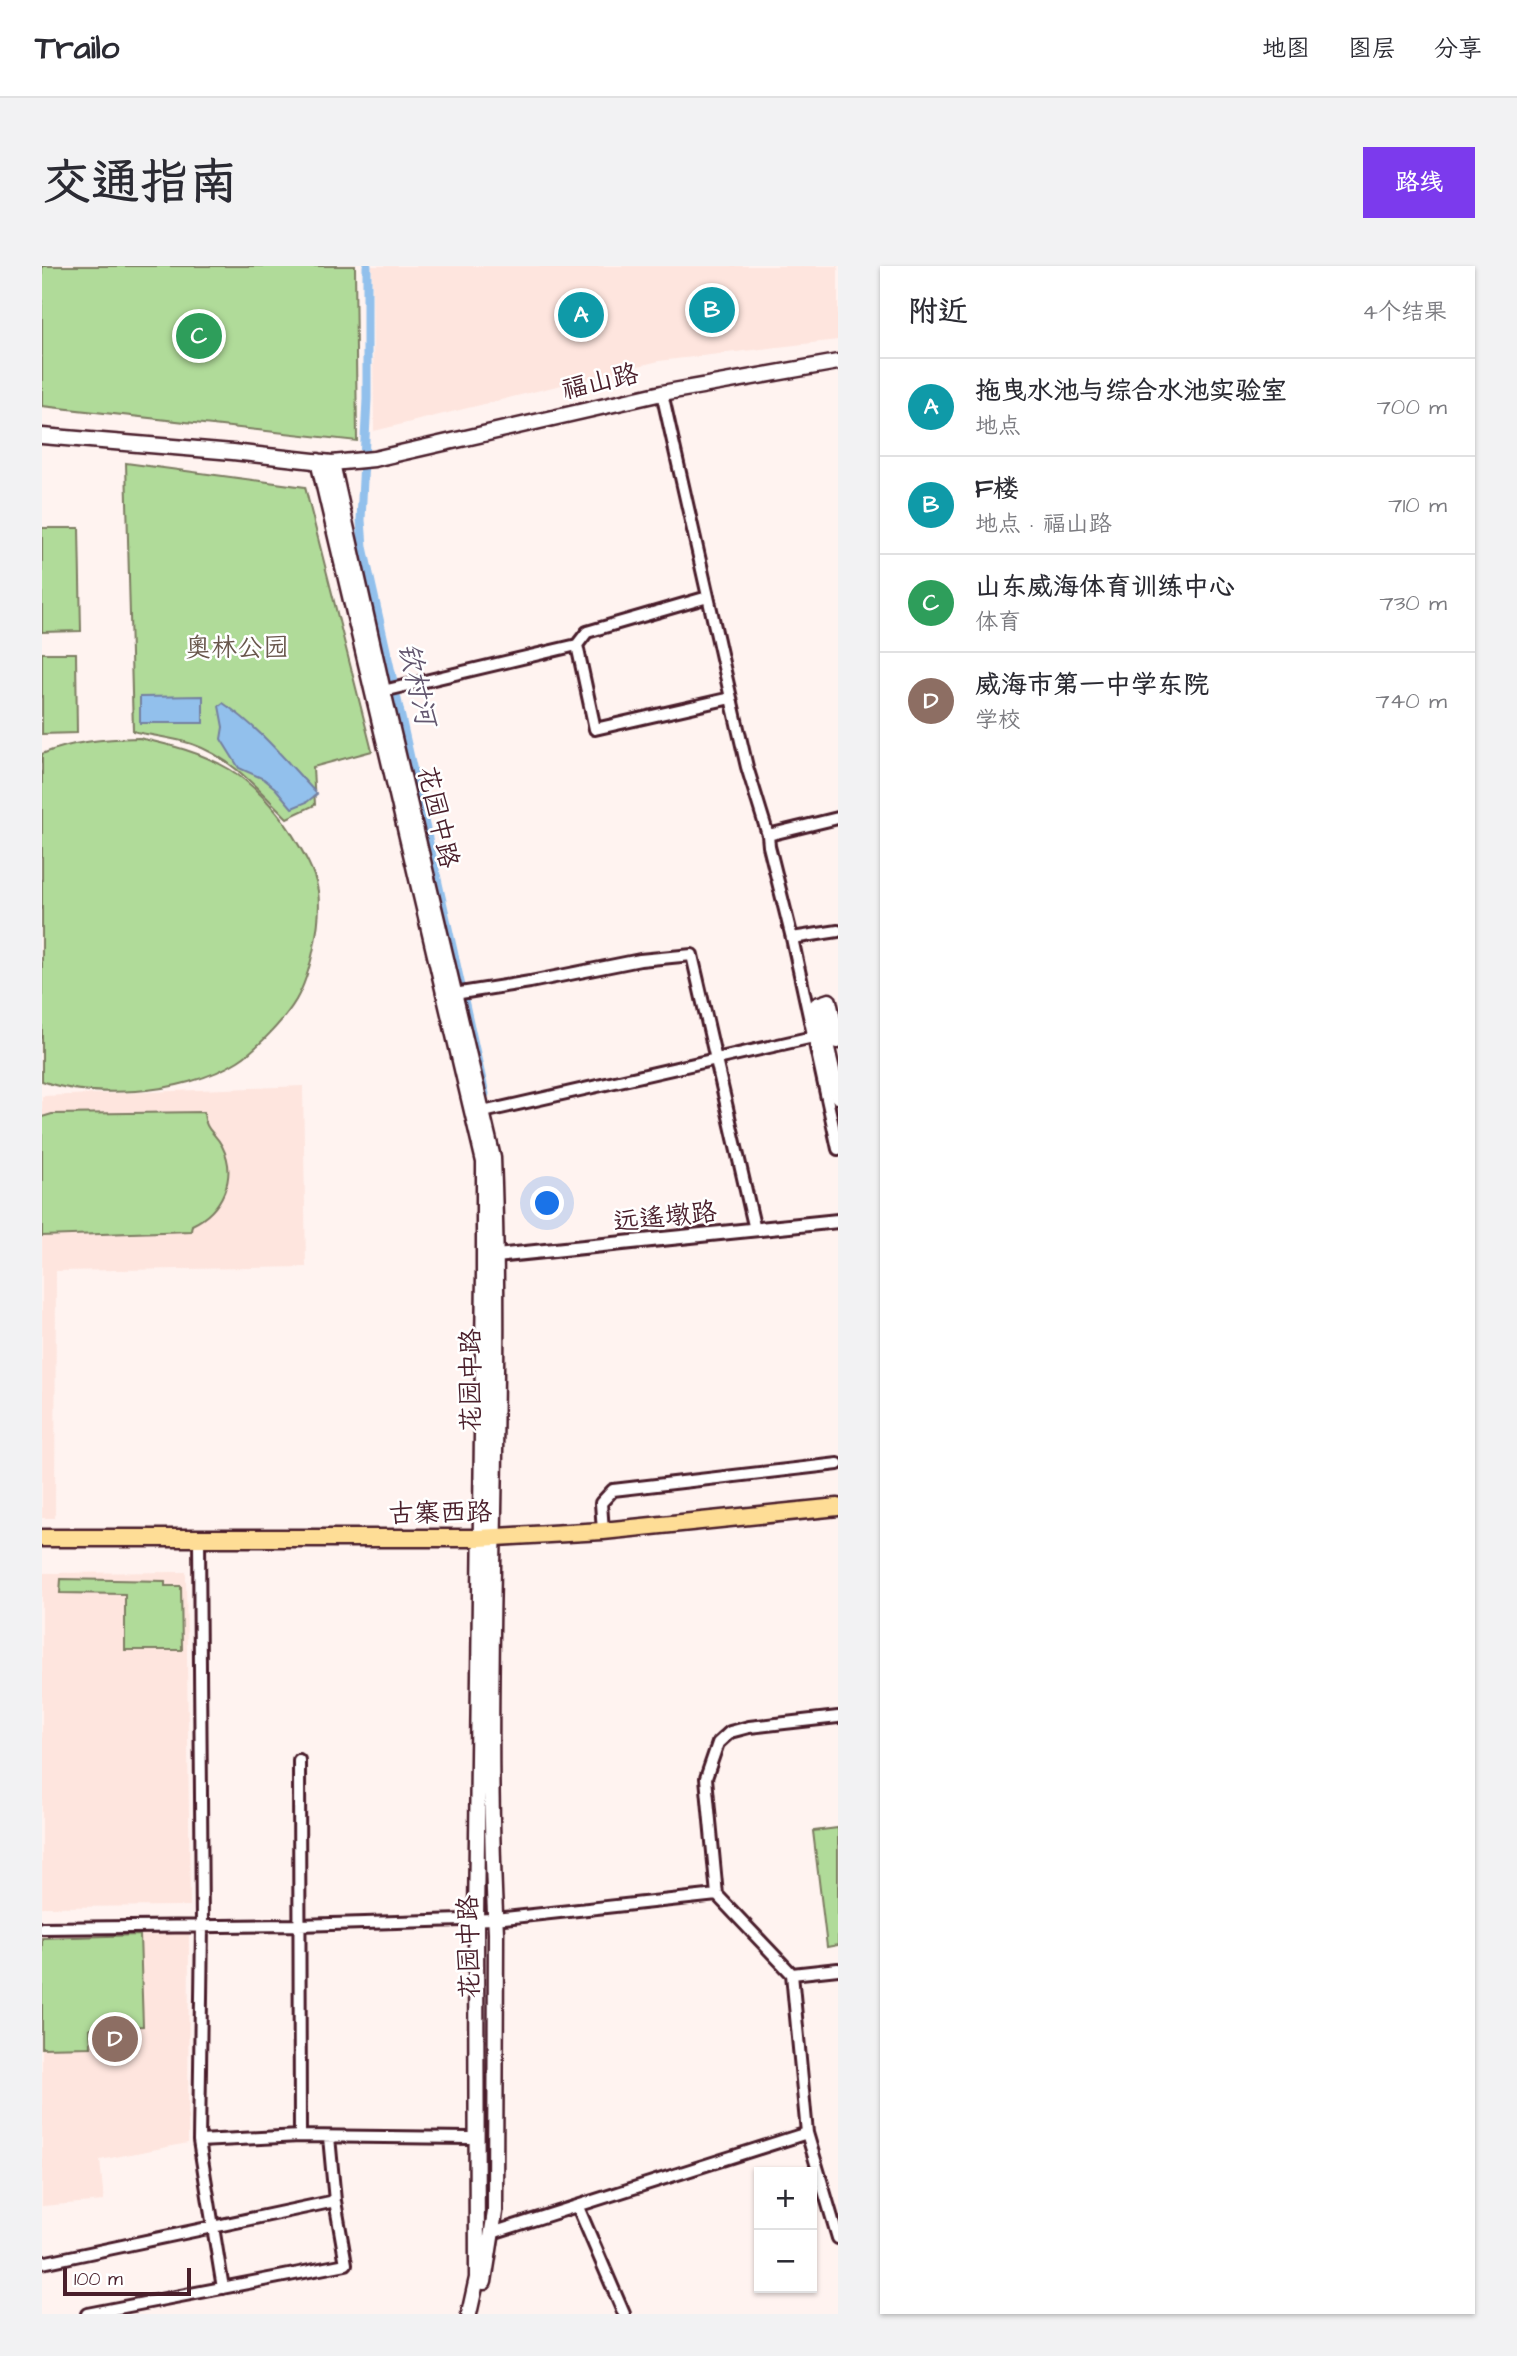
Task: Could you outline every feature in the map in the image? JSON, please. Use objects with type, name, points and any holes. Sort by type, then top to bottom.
[{"type":"main road","name":"福山路","points":[[325,462],[374,459],[662,393],[838,362]]},
{"type":"main road","points":[[42,436],[325,462],[484,1162],[487,1537],[476,1920],[477,2278],[469,2314]]},
{"type":"main road","name":"花园中路","points":[[325,462],[386,690],[459,993],[493,1158],[496,1256],[487,1537],[495,1919],[495,2212],[478,2314]]},
{"type":"main road","points":[[838,1041],[830,1002],[817,1005],[838,1096]]},
{"type":"main road","name":"古寨西路","points":[[42,1538],[487,1537],[603,1531],[838,1507]]},
{"type":"street","points":[[662,393],[747,767],[768,835],[792,938],[838,1149]]},
{"type":"street","points":[[386,690],[577,645],[587,632],[708,597]]},
{"type":"street","points":[[577,645],[595,729],[731,698]]},
{"type":"street","points":[[768,835],[838,818]]},
{"type":"street","points":[[792,938],[838,931]]},
{"type":"street","points":[[459,993],[640,960],[692,955],[755,1230]]},
{"type":"street","points":[[483,1112],[813,1037]]},
{"type":"street","name":"远遥墩路","points":[[496,1256],[838,1221]]},
{"type":"street","points":[[603,1531],[601,1503],[613,1490],[838,1464]]},
{"type":"street","points":[[199,1538],[202,1926],[199,2141],[223,2288]]},
{"type":"street","points":[[838,1717],[749,1727],[730,1732],[718,1743],[706,1778],[717,1895],[793,1973],[807,2133],[838,2238]]},
{"type":"street","points":[[299,1760],[300,2136]]},
{"type":"street","points":[[42,1928],[476,1920],[717,1895]]},
{"type":"street","points":[[793,1973],[838,1969]]},
{"type":"street","points":[[492,2233],[807,2133]]},
{"type":"street","points":[[199,2141],[300,2136],[470,2138]]},
{"type":"street","points":[[87,2314],[346,2264],[335,2201],[329,2137]]},
{"type":"street","points":[[42,2263],[335,2201]]},
{"type":"street","points":[[578,2207],[624,2314]]},
{"type":"shaded area","points":[[372,266],[838,266],[838,340],[659,361],[374,431]]},
{"type":"shaded area","points":[[303,1086],[306,1267],[56,1271],[55,1518],[42,1518],[42,1096]]},
{"type":"shaded area","points":[[186,1572],[190,1906],[42,1907],[42,1573]]},
{"type":"shaded area","points":[[189,1933],[188,2143],[100,2160],[104,2201],[42,2206],[42,1935]]},
{"type":"green space","points":[[42,266],[355,266],[357,441],[42,406]]},
{"type":"green space","name":"奥林公园","points":[[126,463],[305,487],[372,751],[313,767],[315,805],[287,818],[244,775],[219,757],[192,744],[133,731]]},
{"type":"green space","points":[[42,528],[79,528],[81,631],[42,632]]},
{"type":"green space","points":[[42,653],[76,653],[77,733],[42,734]]},
{"type":"green space","points":[[139,738],[185,750],[218,763],[246,781],[277,813],[302,851],[316,883],[319,903],[314,947],[306,976],[291,1008],[262,1041],[238,1061],[189,1082],[149,1090],[77,1090],[42,1081],[42,754],[89,742]]},
{"type":"green space","points":[[204,1112],[208,1127],[227,1158],[227,1181],[219,1202],[203,1219],[192,1225],[191,1231],[42,1236],[42,1117],[52,1114]]},
{"type":"green space","points":[[61,1579],[165,1581],[165,1586],[181,1586],[182,1650],[125,1650],[125,1594],[60,1593]]},
{"type":"green space","points":[[838,1828],[838,1945],[827,1947],[813,1831]]},
{"type":"green space","points":[[140,1935],[143,2026],[90,2028],[91,2047],[42,2048],[42,1938]]},
{"type":"water","points":[[203,696],[203,723],[140,723],[140,697]]},
{"type":"water","points":[[223,703],[261,734],[317,794],[292,808],[264,779],[239,768],[221,739],[223,727],[219,706]]},
{"type":"waterway","name":"钦村河","points":[[367,266],[367,399],[361,520],[363,547],[485,1094]]},
{"type":"place","name":"F楼","points":[[712,310]]},
{"type":"place","name":"拖曳水池与综合水池实验室","points":[[581,315]]},
{"type":"place","name":"山东威海体育训练中心","points":[[199,336]]},
{"type":"place","name":"威海市第一中学东院","points":[[115,2039]]}]
